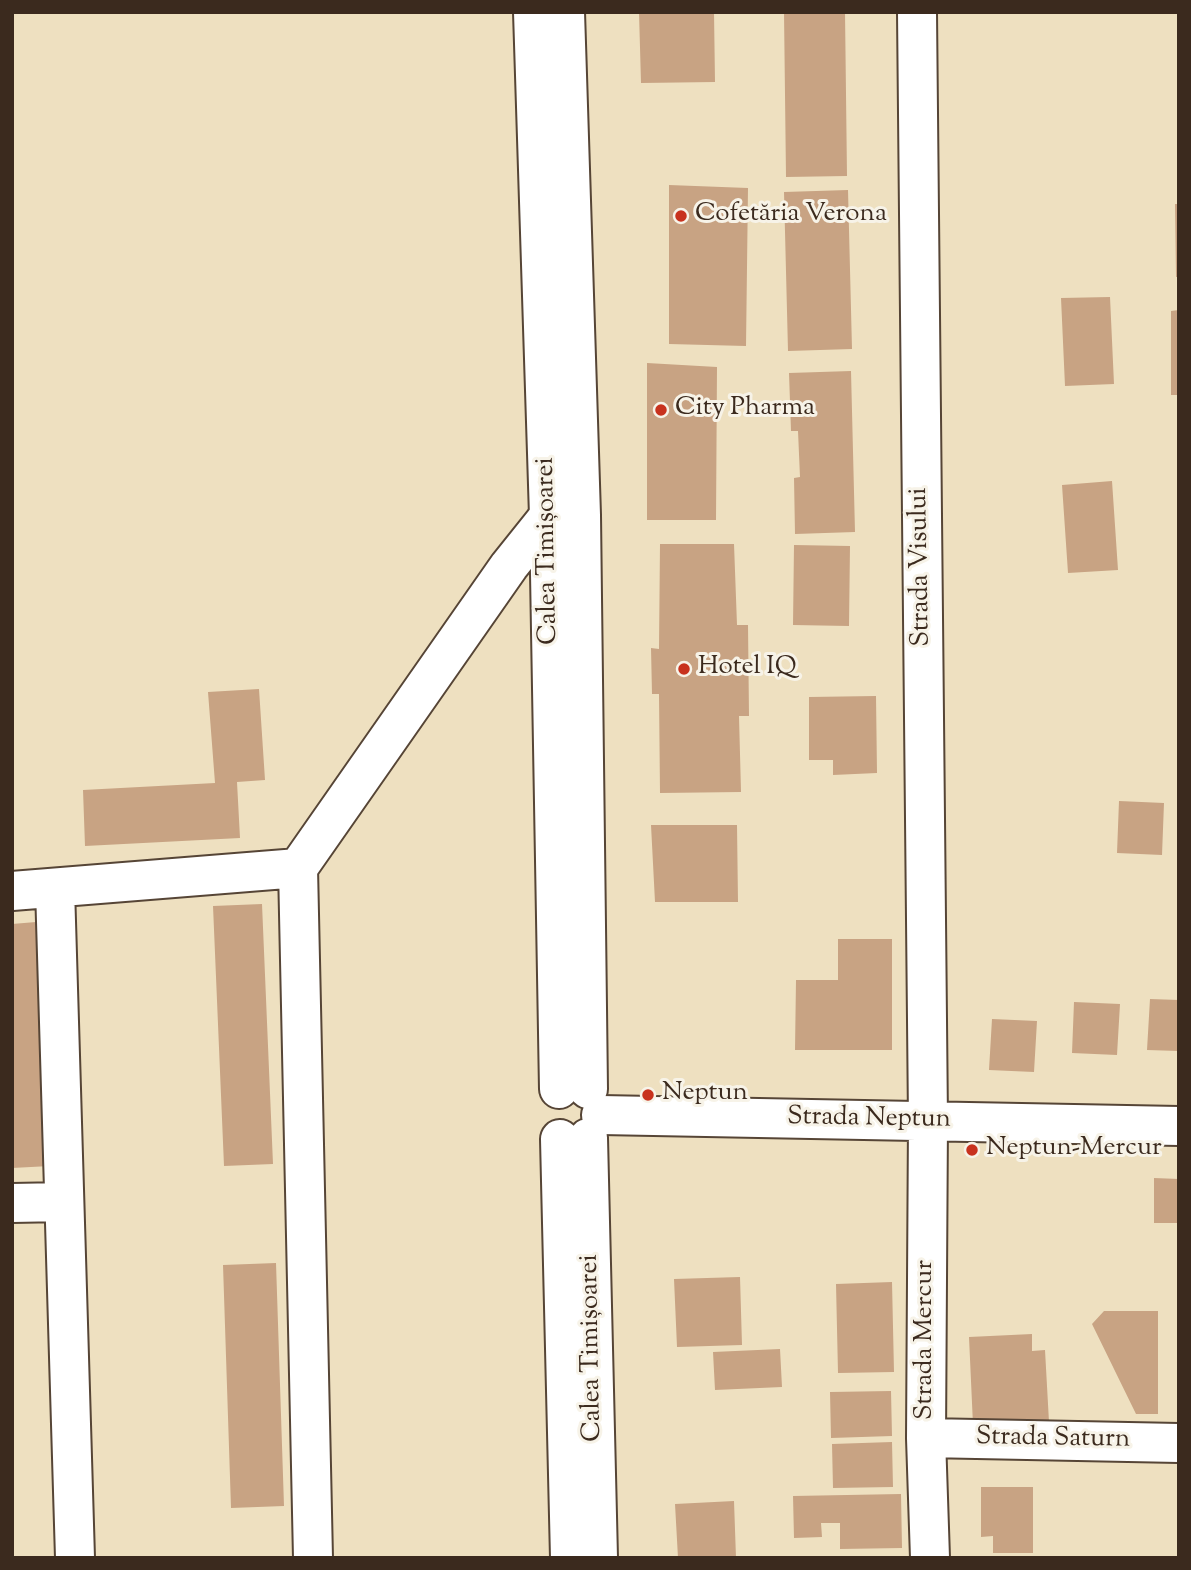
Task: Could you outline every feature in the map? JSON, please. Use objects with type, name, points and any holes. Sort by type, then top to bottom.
[{"type":"main road","name":"Calea Timișoarei","points":[[533,12],[549,516],[598,1558]]},
{"type":"main road","name":"Calea Timișoarei","points":[[565,12],[581,515],[579,1114],[570,1558]]},
{"type":"main road","name":"Strada Visului","points":[[917,12],[928,1121]]},
{"type":"main road","points":[[313,1558],[298,868],[509,566],[549,516]]},
{"type":"main road","points":[[12,891],[298,868]]},
{"type":"main road","points":[[55,888],[75,1558]]},
{"type":"main road","name":"Strada Neptun","points":[[579,1114],[1179,1125]]},
{"type":"main road","name":"Strada Mercur","points":[[928,1121],[926,1438],[930,1558]]},
{"type":"main road","points":[[12,1203],[64,1202]]},
{"type":"main road","name":"Strada Saturn","points":[[926,1438],[1179,1443]]},
{"type":"building","points":[[639,12],[714,12],[715,82],[641,83]]},
{"type":"building","points":[[784,12],[845,12],[847,176],[786,177]]},
{"type":"building","points":[[669,185],[748,188],[746,346],[669,344]]},
{"type":"building","points":[[848,190],[852,349],[788,351],[784,192]]},
{"type":"building","points":[[1175,204],[1179,204],[1179,277],[1176,277]]},
{"type":"building","points":[[1110,297],[1114,384],[1065,386],[1061,298]]},
{"type":"building","points":[[1179,310],[1179,395],[1171,395],[1171,311]]},
{"type":"building","points":[[647,363],[717,367],[716,520],[647,520]]},
{"type":"building","points":[[851,371],[855,532],[795,534],[794,478],[800,477],[798,431],[791,431],[789,373]]},
{"type":"building","points":[[1112,481],[1118,570],[1068,573],[1062,485]]},
{"type":"building","points":[[660,544],[734,544],[737,625],[748,625],[749,716],[739,716],[741,792],[660,793],[659,694],[652,694],[651,648],[659,649]]},
{"type":"building","points":[[794,545],[850,546],[849,626],[793,625]]},
{"type":"building","points":[[259,689],[265,780],[237,782],[240,838],[85,846],[83,790],[215,783],[208,692]]},
{"type":"building","points":[[876,696],[877,773],[833,775],[833,760],[809,760],[809,697]]},
{"type":"building","points":[[1119,801],[1164,803],[1162,855],[1117,853]]},
{"type":"building","points":[[651,825],[737,825],[738,902],[655,902]]},
{"type":"building","points":[[262,904],[273,1164],[224,1166],[213,906]]},
{"type":"building","points":[[36,922],[50,1166],[12,1168],[12,924]]},
{"type":"building","points":[[838,939],[892,939],[892,1050],[795,1050],[796,980],[838,980]]},
{"type":"building","points":[[1150,999],[1179,1000],[1179,1051],[1147,1050]]},
{"type":"building","points":[[1074,1002],[1120,1004],[1117,1055],[1072,1053]]},
{"type":"building","points":[[992,1019],[1037,1021],[1034,1072],[989,1070]]},
{"type":"building","points":[[1154,1178],[1179,1179],[1179,1223],[1154,1223]]},
{"type":"building","points":[[276,1263],[284,1506],[231,1508],[223,1265]]},
{"type":"building","points":[[740,1277],[742,1345],[677,1347],[674,1279]]},
{"type":"building","points":[[892,1282],[894,1372],[838,1373],[836,1284]]},
{"type":"building","points":[[1104,1311],[1158,1311],[1158,1414],[1136,1414],[1092,1324]]},
{"type":"building","points":[[1032,1334],[1032,1351],[1045,1350],[1049,1422],[973,1425],[969,1337]]},
{"type":"building","points":[[780,1349],[782,1387],[715,1390],[713,1352]]},
{"type":"building","points":[[891,1391],[892,1436],[831,1438],[830,1392]]},
{"type":"building","points":[[892,1442],[893,1487],[833,1488],[832,1444]]},
{"type":"building","points":[[981,1487],[1033,1487],[1033,1553],[993,1553],[993,1536],[981,1537]]},
{"type":"building","points":[[901,1494],[902,1548],[840,1549],[840,1523],[821,1523],[822,1537],[794,1538],[793,1496]]},
{"type":"building","points":[[734,1501],[736,1558],[678,1558],[675,1504]]},
{"type":"place","name":"Cofetăria Verona","points":[[681,216]]},
{"type":"place","name":"City Pharma","points":[[661,410]]},
{"type":"place","name":"Hotel IQ","points":[[684,669]]},
{"type":"place","name":"Neptun","points":[[648,1095]]},
{"type":"place","name":"Neptun-Mercur","points":[[972,1150]]}]
